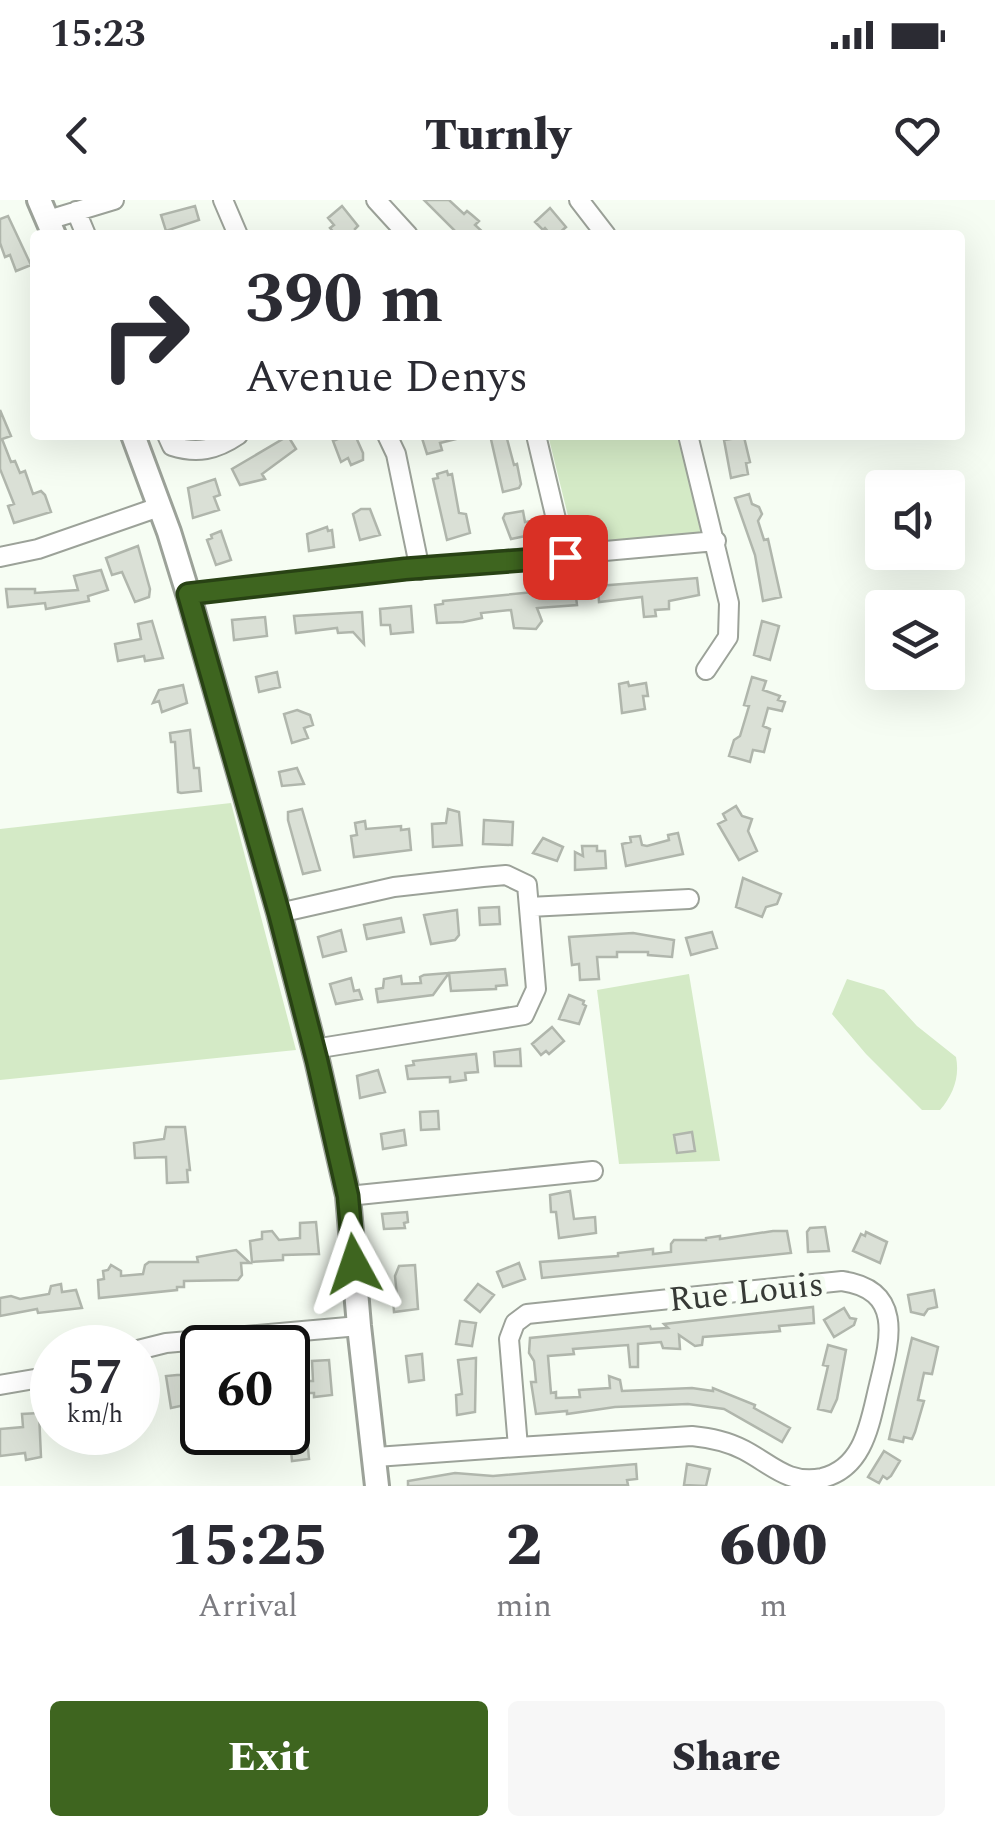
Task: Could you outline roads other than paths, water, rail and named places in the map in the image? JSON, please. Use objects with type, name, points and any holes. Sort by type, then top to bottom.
[{"type":"main road","points":[[135,440],[188,594],[314,1049],[348,1196],[377,1486]]},
{"type":"street","points":[[47,218],[114,200]]},
{"type":"street","points":[[223,200],[236,230]]},
{"type":"street","points":[[376,200],[403,230]]},
{"type":"street","points":[[579,200],[602,230]]},
{"type":"street","points":[[76,211],[84,230]]},
{"type":"street","points":[[169,440],[172,446],[194,453],[230,440]]},
{"type":"street","points":[[389,440],[396,454],[420,570]]},
{"type":"street","points":[[537,440],[565,557]]},
{"type":"street","points":[[689,440],[729,602],[728,638],[706,670]]},
{"type":"street","points":[[0,557],[159,507]]},
{"type":"street","points":[[188,594],[716,541]]},
{"type":"street","points":[[279,913],[394,888],[506,875],[527,885],[536,989],[524,1014],[314,1049]]},
{"type":"street","points":[[529,907],[690,899]]},
{"type":"street","points":[[348,1196],[593,1171]]},
{"type":"street","name":"Rue Louis","points":[[376,1458],[692,1436],[720,1439],[745,1450],[780,1474],[807,1479],[824,1477],[841,1470],[858,1454],[867,1434],[888,1352],[890,1324],[878,1296],[862,1284],[842,1281],[527,1314],[515,1323],[509,1339],[518,1447]]},
{"type":"street","points":[[160,1344],[358,1326]]},
{"type":"street","points":[[0,1384],[30,1379]]}]
